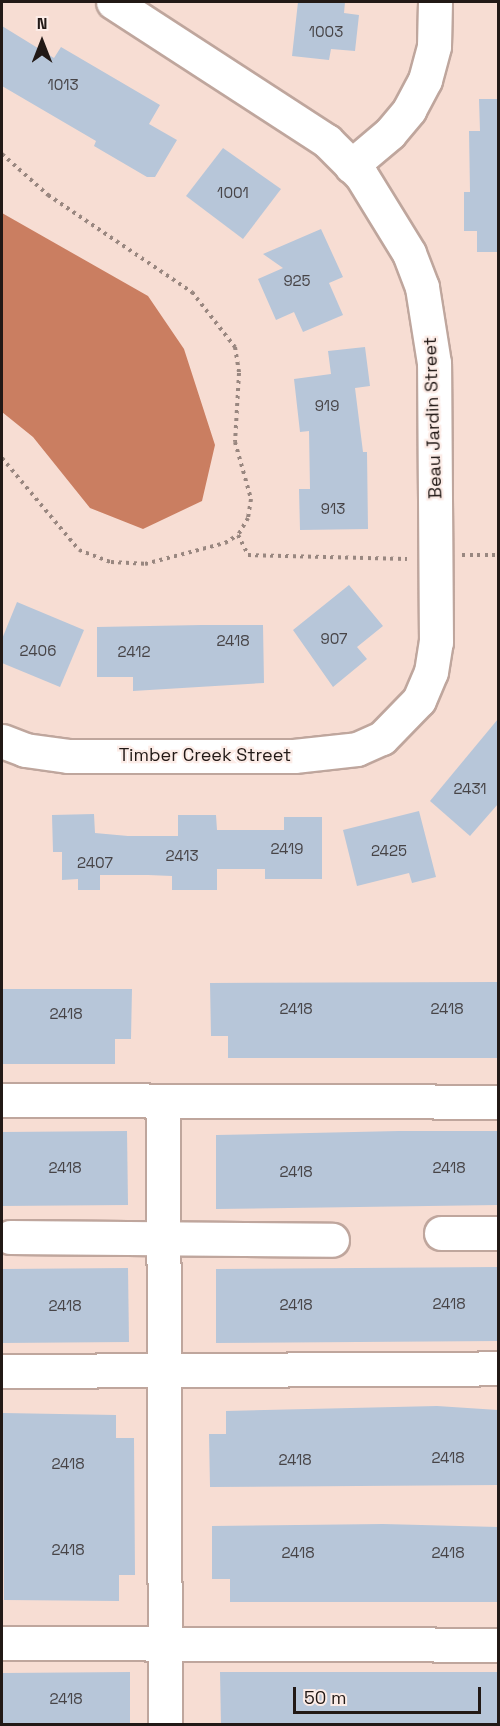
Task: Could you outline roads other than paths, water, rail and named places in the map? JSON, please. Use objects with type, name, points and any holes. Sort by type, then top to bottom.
[{"type":"street","name":"Beau Jardin Street","points":[[113,2],[327,141],[351,166],[388,213],[409,253],[424,298],[434,363],[436,642],[432,672],[419,700],[402,721]]},
{"type":"street","points":[[351,166],[398,123],[424,80],[434,46],[435,2]]},
{"type":"street","name":"Timber Creek Street","points":[[2,741],[25,750],[68,756],[325,754],[357,749],[382,738],[402,721]]},
{"type":"street","points":[[2,1100],[498,1102]]},
{"type":"street","points":[[163,1101],[162,1368],[165,1725]]},
{"type":"street","points":[[441,1233],[498,1233]]},
{"type":"street","points":[[10,1237],[332,1240]]},
{"type":"street","points":[[2,1371],[162,1368],[498,1368]]},
{"type":"street","points":[[2,1643],[498,1645]]}]
